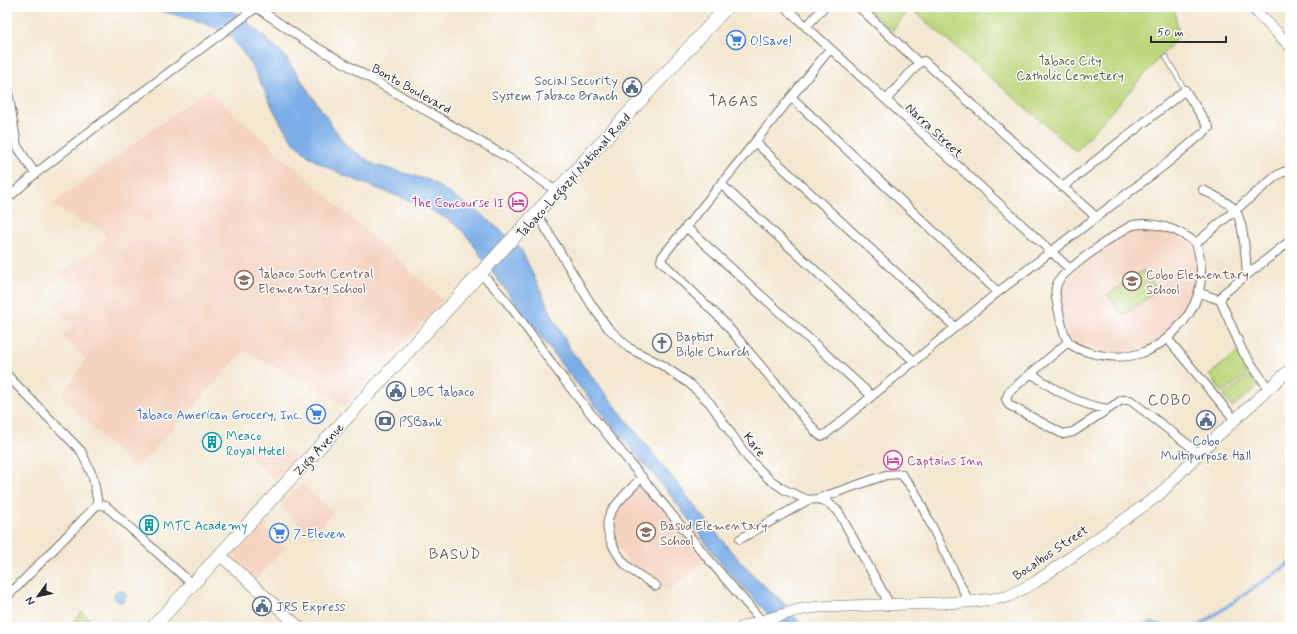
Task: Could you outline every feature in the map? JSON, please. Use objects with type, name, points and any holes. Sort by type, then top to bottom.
[{"type":"main road","name":"Tabaco-Legazpi National Road","points":[[482,273],[727,7]]},
{"type":"main road","name":"Ziga Avenue","points":[[153,627],[482,273]]},
{"type":"street","name":"Bonto Boulevard","points":[[256,7],[317,47],[516,163],[556,191]]},
{"type":"street","points":[[7,199],[35,174],[165,74],[256,7]]},
{"type":"street","name":"Narra Street","points":[[785,7],[1070,269]]},
{"type":"street","points":[[806,27],[824,7]]},
{"type":"street","points":[[859,7],[919,63]]},
{"type":"street","points":[[1252,7],[1290,46]]},
{"type":"street","points":[[830,49],[756,143],[662,257],[661,261],[723,321],[821,436],[826,434],[915,362],[998,292],[1166,164],[1209,128],[1185,90],[1064,186]]},
{"type":"street","points":[[886,100],[919,63],[924,61],[1064,186],[1096,217]]},
{"type":"street","points":[[7,85],[17,146],[35,174]]},
{"type":"street","points":[[791,97],[998,292]]},
{"type":"street","points":[[756,143],[955,327]]},
{"type":"street","points":[[1196,242],[1276,176],[1283,172],[1290,171]]},
{"type":"street","points":[[722,185],[915,362]]},
{"type":"street","points":[[1203,190],[1235,210],[1241,228],[1246,252],[1247,275]]},
{"type":"street","name":"Kare","points":[[536,214],[591,304],[608,328],[629,348],[662,365],[690,384],[710,403],[748,458],[768,479],[785,490],[808,500],[817,499],[886,475],[901,474],[914,490],[969,602]]},
{"type":"street","points":[[1140,224],[1166,227],[1179,231],[1196,242],[1201,258],[1202,271],[1200,293],[1187,317],[1167,338],[1142,353],[1116,358],[1084,351],[1076,348],[1068,342],[1063,332],[1055,293],[1058,282],[1070,269],[1132,225],[1140,224]]},
{"type":"street","points":[[686,227],[872,396]]},
{"type":"street","points":[[1220,300],[1224,293],[1290,241]]},
{"type":"street","points":[[482,273],[514,311],[565,381],[642,477],[720,573],[763,619]]},
{"type":"street","points":[[1200,293],[1220,300],[1242,352],[1268,388]]},
{"type":"street","points":[[1167,338],[1234,419]]},
{"type":"street","points":[[1068,342],[1009,392],[1006,399],[1009,405],[1064,434],[1073,432],[1122,400],[1130,400],[1199,453]]},
{"type":"street","name":"Bocalbos Street","points":[[743,627],[763,619],[798,610],[818,607],[969,602],[1007,597],[1034,583],[1159,495],[1234,419],[1290,369]]},
{"type":"street","points":[[1031,373],[1048,386],[1068,397],[1095,407],[1108,409]]},
{"type":"street","points":[[7,375],[84,455],[96,491],[98,504]]},
{"type":"street","points":[[642,477],[611,512],[607,522],[614,548],[624,562],[632,571],[656,586]]},
{"type":"street","points":[[817,499],[827,502],[838,511],[890,605]]},
{"type":"street","points":[[740,539],[808,500]]},
{"type":"street","points":[[98,504],[106,506],[192,584]]},
{"type":"street","points":[[7,597],[98,504]]},
{"type":"street","points":[[220,555],[299,627]]},
{"type":"lane","points":[[1166,57],[1185,90]]},
{"type":"shaded area","name":"Tabaco South Central Elementary School","points":[[207,89],[443,300],[345,406],[320,390],[244,351],[135,470],[61,396],[86,359],[63,337],[74,325],[54,306],[72,285],[61,274],[75,259],[78,260],[90,254],[107,237],[97,226],[81,222],[52,205]]},
{"type":"shaded area","name":"Cobo Elementary School","points":[[1144,228],[1175,233],[1192,245],[1199,268],[1196,295],[1181,321],[1148,347],[1117,354],[1073,342],[1067,336],[1059,292],[1075,269],[1113,240]]},
{"type":"shaded area","points":[[254,437],[297,455],[275,479],[244,452]]},
{"type":"shaded area","points":[[301,483],[334,512],[312,536],[280,506]]},
{"type":"shaded area","name":"Basud Elementary School","points":[[641,483],[704,563],[669,592],[631,566],[617,545],[609,520]]},
{"type":"shaded area","points":[[262,525],[286,548],[256,579],[232,556]]},
{"type":"green space","points":[[865,7],[898,7],[906,14],[892,31]]},
{"type":"green space","name":"Tabaco City Catholic Cemetery","points":[[909,7],[1174,7],[1179,36],[1076,151]]},
{"type":"green space","points":[[1143,270],[1158,290],[1123,316],[1108,295]]},
{"type":"green space","points":[[1238,351],[1253,370],[1223,393],[1209,375]]},
{"type":"green space","points":[[1253,373],[1261,384],[1232,407],[1224,396]]},
{"type":"green space","points":[[82,612],[98,627],[67,627]]},
{"type":"water","points":[[147,7],[225,7],[240,15],[284,55],[346,146],[375,165],[429,180],[482,215],[520,247],[570,349],[730,550],[755,577],[786,605],[802,627],[780,627],[722,565],[672,497],[567,372],[461,230],[450,220],[428,209],[347,177],[316,161],[302,151],[282,125],[250,64],[231,38],[212,27]]},
{"type":"water","points":[[122,590],[125,591],[125,601],[118,602],[115,601],[114,594],[115,591]]},
{"type":"waterway","points":[[1197,627],[1290,563]]},
{"type":"waterway","points":[[1133,627],[1152,623],[1168,627]]},
{"type":"place","name":"O!Save!","points":[[736,40]]},
{"type":"place","name":"Social Security System Tabaco Branch","points":[[632,87]]},
{"type":"place","name":"The Concourse II","points":[[518,202]]},
{"type":"place","name":"Tabaco South Central Elementary School","points":[[244,280]]},
{"type":"place","name":"Cobo Elementary School","points":[[1132,281]]},
{"type":"place","name":"Baptist Bible Church","points":[[662,343]]},
{"type":"place","name":"LBC Tabaco","points":[[396,391]]},
{"type":"place","name":"Tabaco American Grocery, Inc.","points":[[316,414]]},
{"type":"place","name":"Cobo Multipurpose Hall","points":[[1206,420]]},
{"type":"place","name":"PSBank","points":[[385,421]]},
{"type":"place","name":"Meaco Royal Hotel","points":[[212,442]]},
{"type":"place","name":"Captains Inn","points":[[893,460]]},
{"type":"place","name":"MTC Academy","points":[[149,525]]},
{"type":"place","name":"Basud Elementary School","points":[[646,532]]},
{"type":"place","name":"7-Eleven","points":[[279,533]]},
{"type":"place","name":"JRS Express","points":[[262,606]]},
{"type":"district","name":"TAGAS","points":[[734,101]]},
{"type":"district","name":"COBO","points":[[1170,400]]},
{"type":"district","name":"BASUD","points":[[455,554]]}]
